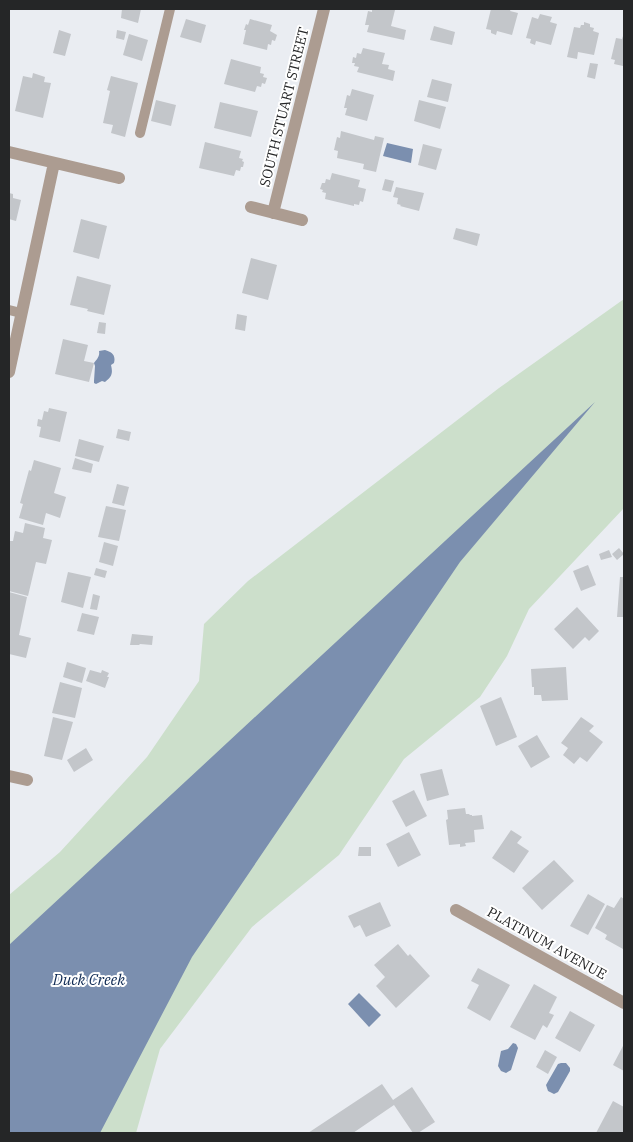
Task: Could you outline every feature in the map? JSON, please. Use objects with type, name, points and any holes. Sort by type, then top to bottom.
[{"type":"street","name":"SOUTH STUART STREET","points":[[273,212],[324,9]]},
{"type":"street","points":[[9,152],[119,178]]},
{"type":"street","points":[[9,372],[54,163]]},
{"type":"street","points":[[251,208],[302,220]]},
{"type":"street","points":[[9,776],[27,780]]},
{"type":"street","name":"PLATINUM AVENUE","points":[[456,910],[624,1003]]},
{"type":"lane","points":[[140,133],[170,9]]},
{"type":"lane","points":[[9,310],[22,313]]},
{"type":"green space","points":[[624,299],[624,508],[529,609],[507,656],[480,697],[404,759],[339,855],[252,927],[160,1049],[136,1133],[9,1133],[9,895],[60,852],[147,757],[199,681],[204,624],[248,581],[499,388]]},
{"type":"water","points":[[387,143],[413,149],[411,163],[383,156]]},
{"type":"water","points":[[105,350],[114,356],[114,363],[111,365],[111,375],[105,382],[102,381],[96,384],[94,383],[94,363],[99,356],[99,351]]},
{"type":"water","name":"Duck Creek","points":[[595,402],[460,562],[192,957],[100,1133],[9,1133],[9,945]]},
{"type":"water","points":[[359,993],[381,1015],[369,1027],[348,1004]]},
{"type":"water","points":[[513,1043],[518,1048],[511,1070],[506,1073],[501,1071],[498,1066],[501,1051],[508,1049]]},
{"type":"water","points":[[566,1063],[570,1071],[558,1092],[554,1094],[548,1091],[546,1085],[558,1064]]},
{"type":"building","points":[[122,9],[141,9],[138,23],[121,18]]},
{"type":"building","points":[[372,9],[395,10],[391,26],[406,30],[404,40],[367,32],[369,25],[365,25],[368,11],[372,12]]},
{"type":"building","points":[[491,9],[511,9],[510,11],[518,13],[512,35],[497,31],[496,35],[491,33],[491,30],[486,29]]},
{"type":"building","points":[[540,14],[552,17],[550,22],[557,24],[551,45],[536,41],[535,45],[530,43],[531,39],[526,38],[532,17],[538,19]]},
{"type":"building","points":[[186,19],[206,25],[201,43],[180,37]]},
{"type":"building","points":[[250,19],[272,25],[270,31],[277,35],[275,41],[272,40],[271,45],[268,44],[267,50],[243,44],[246,30],[244,30]]},
{"type":"building","points":[[584,22],[594,28],[593,31],[599,33],[594,55],[578,52],[577,59],[567,57],[574,27],[580,28],[581,25],[584,25]]},
{"type":"building","points":[[434,26],[455,32],[452,45],[430,40]]},
{"type":"building","points":[[59,30],[71,34],[65,56],[53,53]]},
{"type":"building","points":[[117,30],[126,32],[124,40],[116,38]]},
{"type":"building","points":[[624,33],[623,66],[614,64],[615,60],[611,59],[616,38],[622,39]]},
{"type":"building","points":[[129,34],[148,40],[142,61],[123,55]]},
{"type":"building","points":[[363,48],[385,53],[382,64],[389,65],[388,69],[395,71],[393,81],[357,72],[359,67],[354,66],[355,63],[352,63],[353,57],[356,58],[357,53],[361,54]]},
{"type":"building","points":[[231,59],[261,67],[260,73],[264,74],[263,77],[267,78],[265,84],[262,83],[261,87],[257,86],[255,92],[224,84]]},
{"type":"building","points":[[590,63],[598,64],[595,79],[587,77]]},
{"type":"building","points":[[33,73],[45,77],[44,82],[51,83],[43,118],[15,111],[23,76],[32,78]]},
{"type":"building","points":[[111,76],[138,83],[125,137],[111,133],[113,125],[103,123],[110,91],[107,90]]},
{"type":"building","points":[[432,79],[452,84],[448,102],[427,97]]},
{"type":"building","points":[[352,89],[374,95],[367,121],[345,115],[347,108],[344,108],[347,95],[350,96]]},
{"type":"building","points":[[156,100],[176,105],[171,126],[151,121]]},
{"type":"building","points":[[419,100],[446,107],[440,129],[414,121]]},
{"type":"building","points":[[220,102],[258,111],[251,137],[214,128]]},
{"type":"building","points":[[341,131],[374,140],[375,136],[384,138],[376,172],[363,169],[364,164],[337,158],[338,151],[334,150],[337,137],[340,138]]},
{"type":"building","points":[[205,142],[241,151],[239,158],[243,159],[243,167],[241,167],[240,171],[236,170],[234,176],[199,168]]},
{"type":"building","points":[[423,144],[442,149],[436,170],[418,165]]},
{"type":"building","points":[[332,173],[360,180],[358,187],[366,189],[363,202],[360,201],[359,205],[354,204],[354,206],[325,199],[326,193],[320,189],[326,179],[330,180]]},
{"type":"building","points":[[385,179],[394,181],[391,192],[382,190]]},
{"type":"building","points":[[396,187],[424,193],[419,211],[397,204],[398,198],[393,197]]},
{"type":"building","points":[[9,193],[13,194],[13,198],[21,200],[16,221],[9,219]]},
{"type":"building","points":[[81,219],[107,226],[99,259],[73,252]]},
{"type":"building","points":[[456,228],[480,234],[477,246],[453,239]]},
{"type":"building","points":[[251,258],[277,265],[268,300],[242,293]]},
{"type":"building","points":[[77,276],[111,285],[104,315],[70,305]]},
{"type":"building","points":[[237,314],[247,316],[245,331],[235,329]]},
{"type":"building","points":[[99,322],[106,323],[105,334],[97,333]]},
{"type":"building","points":[[63,339],[88,345],[84,361],[94,363],[89,382],[55,374]]},
{"type":"building","points":[[49,408],[67,412],[60,442],[39,437],[41,427],[37,426],[38,419],[42,420],[44,411],[48,412]]},
{"type":"building","points":[[118,429],[131,432],[129,441],[116,438]]},
{"type":"building","points":[[79,439],[104,446],[99,462],[75,456]]},
{"type":"building","points":[[75,458],[93,464],[91,473],[72,469]]},
{"type":"building","points":[[34,460],[61,468],[54,493],[66,497],[60,518],[46,513],[43,525],[19,518],[23,504],[20,503],[29,470],[31,471]]},
{"type":"building","points":[[117,484],[129,487],[124,506],[112,503]]},
{"type":"building","points":[[106,506],[126,510],[119,541],[98,537]]},
{"type":"building","points":[[25,523],[45,528],[43,538],[52,540],[46,564],[36,562],[28,596],[9,591],[9,545],[10,541],[13,541],[15,531],[23,533]]},
{"type":"building","points":[[104,542],[118,546],[113,566],[99,562]]},
{"type":"building","points":[[619,548],[624,554],[617,560],[612,554]]},
{"type":"building","points":[[609,550],[612,557],[601,560],[599,554]]},
{"type":"building","points":[[588,565],[596,585],[581,591],[573,571]]},
{"type":"building","points":[[96,568],[107,571],[105,578],[94,575]]},
{"type":"building","points":[[68,572],[91,577],[83,608],[61,602]]},
{"type":"building","points":[[620,577],[624,577],[624,617],[617,617]]},
{"type":"building","points":[[9,592],[27,597],[19,635],[31,638],[26,658],[9,654]]},
{"type":"building","points":[[93,594],[100,596],[97,610],[90,609]]},
{"type":"building","points":[[577,607],[599,631],[589,641],[585,637],[573,649],[554,629]]},
{"type":"building","points":[[82,613],[99,617],[94,635],[77,631]]},
{"type":"building","points":[[132,634],[153,636],[152,645],[130,645]]},
{"type":"building","points":[[67,662],[86,668],[82,683],[63,677]]},
{"type":"building","points":[[566,667],[568,700],[542,701],[541,695],[534,695],[531,669]]},
{"type":"building","points":[[90,670],[101,673],[102,670],[109,673],[105,688],[86,681]]},
{"type":"building","points":[[60,682],[82,688],[75,718],[52,713]]},
{"type":"building","points":[[501,697],[517,737],[496,746],[480,706]]},
{"type":"building","points":[[53,717],[73,722],[62,760],[44,756]]},
{"type":"building","points":[[581,717],[594,726],[589,731],[603,742],[587,762],[580,757],[574,764],[563,755],[568,748],[561,743]]},
{"type":"building","points":[[537,735],[550,757],[531,768],[518,746]]},
{"type":"building","points":[[86,748],[93,760],[74,772],[67,760]]},
{"type":"building","points":[[442,769],[449,795],[427,801],[420,774]]},
{"type":"building","points":[[414,790],[427,816],[406,827],[392,801]]},
{"type":"building","points":[[465,808],[466,814],[472,816],[482,815],[484,829],[474,830],[475,842],[465,843],[466,846],[460,847],[460,844],[449,845],[446,820],[448,819],[447,810]]},
{"type":"building","points":[[511,830],[522,837],[517,843],[529,851],[514,873],[492,858]]},
{"type":"building","points":[[409,832],[421,855],[398,867],[386,844]]},
{"type":"building","points":[[359,847],[371,847],[371,856],[358,856]]},
{"type":"building","points":[[554,860],[574,881],[542,910],[522,888]]},
{"type":"building","points":[[588,894],[605,904],[588,935],[570,926]]},
{"type":"building","points":[[621,897],[624,899],[623,949],[605,939],[607,935],[595,928],[607,905],[614,908]]},
{"type":"building","points":[[380,902],[391,926],[366,937],[360,925],[354,928],[348,916]]},
{"type":"building","points":[[398,944],[430,976],[396,1008],[376,986],[385,977],[374,965]]},
{"type":"building","points":[[478,968],[510,985],[490,1021],[467,1008],[479,985],[471,981]]},
{"type":"building","points":[[534,984],[557,997],[549,1013],[554,1015],[547,1028],[543,1025],[535,1040],[510,1027]]},
{"type":"building","points":[[570,1011],[595,1025],[580,1052],[555,1038]]},
{"type":"building","points":[[624,1044],[624,1071],[613,1065]]},
{"type":"building","points":[[545,1050],[557,1057],[548,1074],[536,1067]]},
{"type":"building","points":[[382,1084],[393,1100],[412,1087],[435,1122],[418,1133],[413,1133],[394,1105],[353,1133],[308,1133]]},
{"type":"building","points":[[613,1101],[624,1107],[624,1133],[596,1133]]}]
